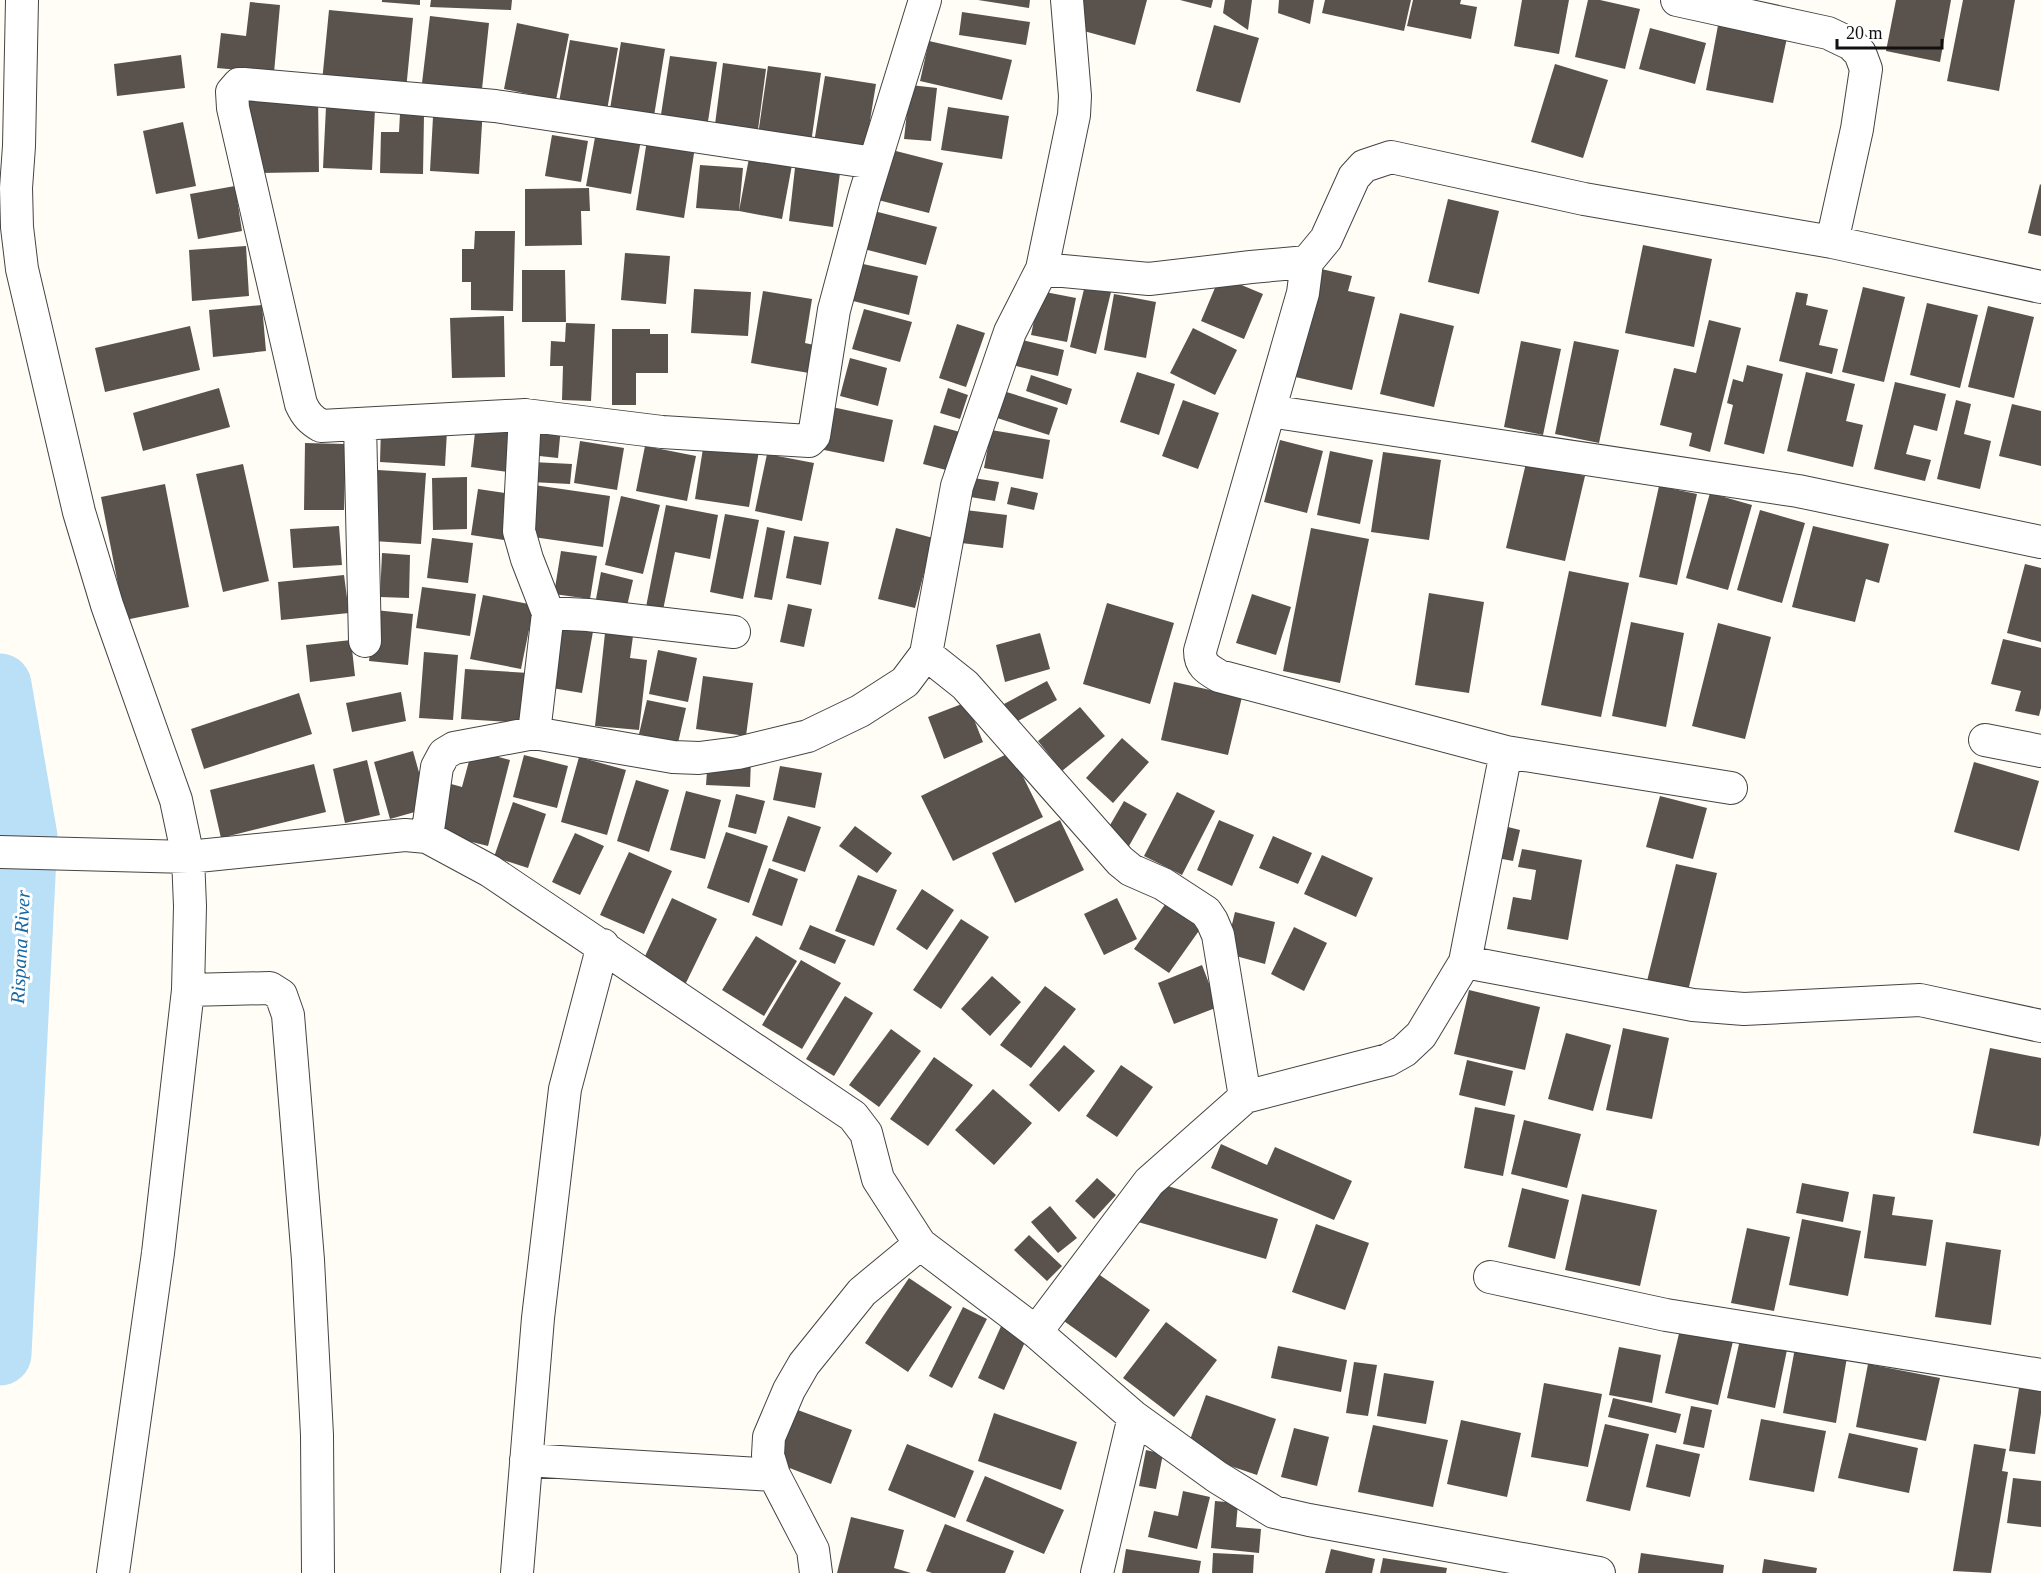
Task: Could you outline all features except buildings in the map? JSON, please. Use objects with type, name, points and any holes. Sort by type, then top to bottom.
[{"type":"street","points":[[22,0],[16,188],[17,227],[22,269],[78,512],[107,605],[176,800],[174,858],[190,906],[188,990],[158,1253],[112,1573]]},
{"type":"street","points":[[874,163],[495,106],[238,84],[232,92],[233,108],[301,404],[312,421],[321,426],[525,416],[662,432],[811,440],[814,436],[834,310],[874,163],[925,0]]},
{"type":"street","points":[[427,837],[437,767],[444,754],[454,748],[534,733],[673,757],[699,758],[738,753],[808,736],[850,716],[905,682],[926,654],[957,486],[1010,332],[1042,269],[1076,96],[1067,0]]},
{"type":"street","points":[[1677,0],[1828,33],[1851,45],[1860,53],[1866,69],[1857,129],[1832,242]]},
{"type":"street","points":[[1731,788],[1506,752],[1219,676],[1203,666],[1200,651],[1303,293],[1307,262],[1326,239],[1354,177],[1364,166],[1391,157],[1584,199],[1832,242],[2041,287]]},
{"type":"street","points":[[1042,269],[1149,279],[1307,262]]},
{"type":"street","points":[[1269,411],[1798,491],[2041,542]]},
{"type":"street","points":[[525,416],[519,531],[548,613],[534,733]]},
{"type":"street","points":[[360,424],[364,640]]},
{"type":"street","points":[[548,613],[588,615],[734,632]]},
{"type":"street","points":[[926,654],[965,685],[1120,861],[1131,870],[1163,884],[1209,915],[1218,935],[1245,1097]]},
{"type":"street","points":[[1985,740],[2041,751]]},
{"type":"street","points":[[1036,1332],[1149,1182],[1245,1097],[1388,1060],[1404,1051],[1421,1035],[1465,962],[1506,752]]},
{"type":"street","points":[[0,852],[174,858],[405,836],[427,837],[490,871],[854,1116],[866,1133],[878,1179],[920,1244],[1036,1332],[1134,1417],[1217,1477],[1274,1512],[1321,1523],[1599,1573]]},
{"type":"street","points":[[516,1573],[538,1318],[565,1089],[603,945]]},
{"type":"street","points":[[1465,962],[1693,1005],[1744,1009],[1920,1000],[2041,1026]]},
{"type":"street","points":[[188,990],[270,988],[281,995],[288,1015],[308,1260],[317,1435],[318,1573]]},
{"type":"street","points":[[816,1573],[813,1550],[774,1475],[768,1455],[769,1437],[789,1390],[804,1364],[862,1292],[920,1244]]},
{"type":"street","points":[[1490,1277],[1666,1314],[2041,1375]]},
{"type":"street","points":[[1097,1573],[1134,1417]]},
{"type":"street","points":[[526,1460],[774,1475]]},
{"type":"waterway","name":"Rispana River","points":[[0,685],[26,837],[0,1354]]}]
